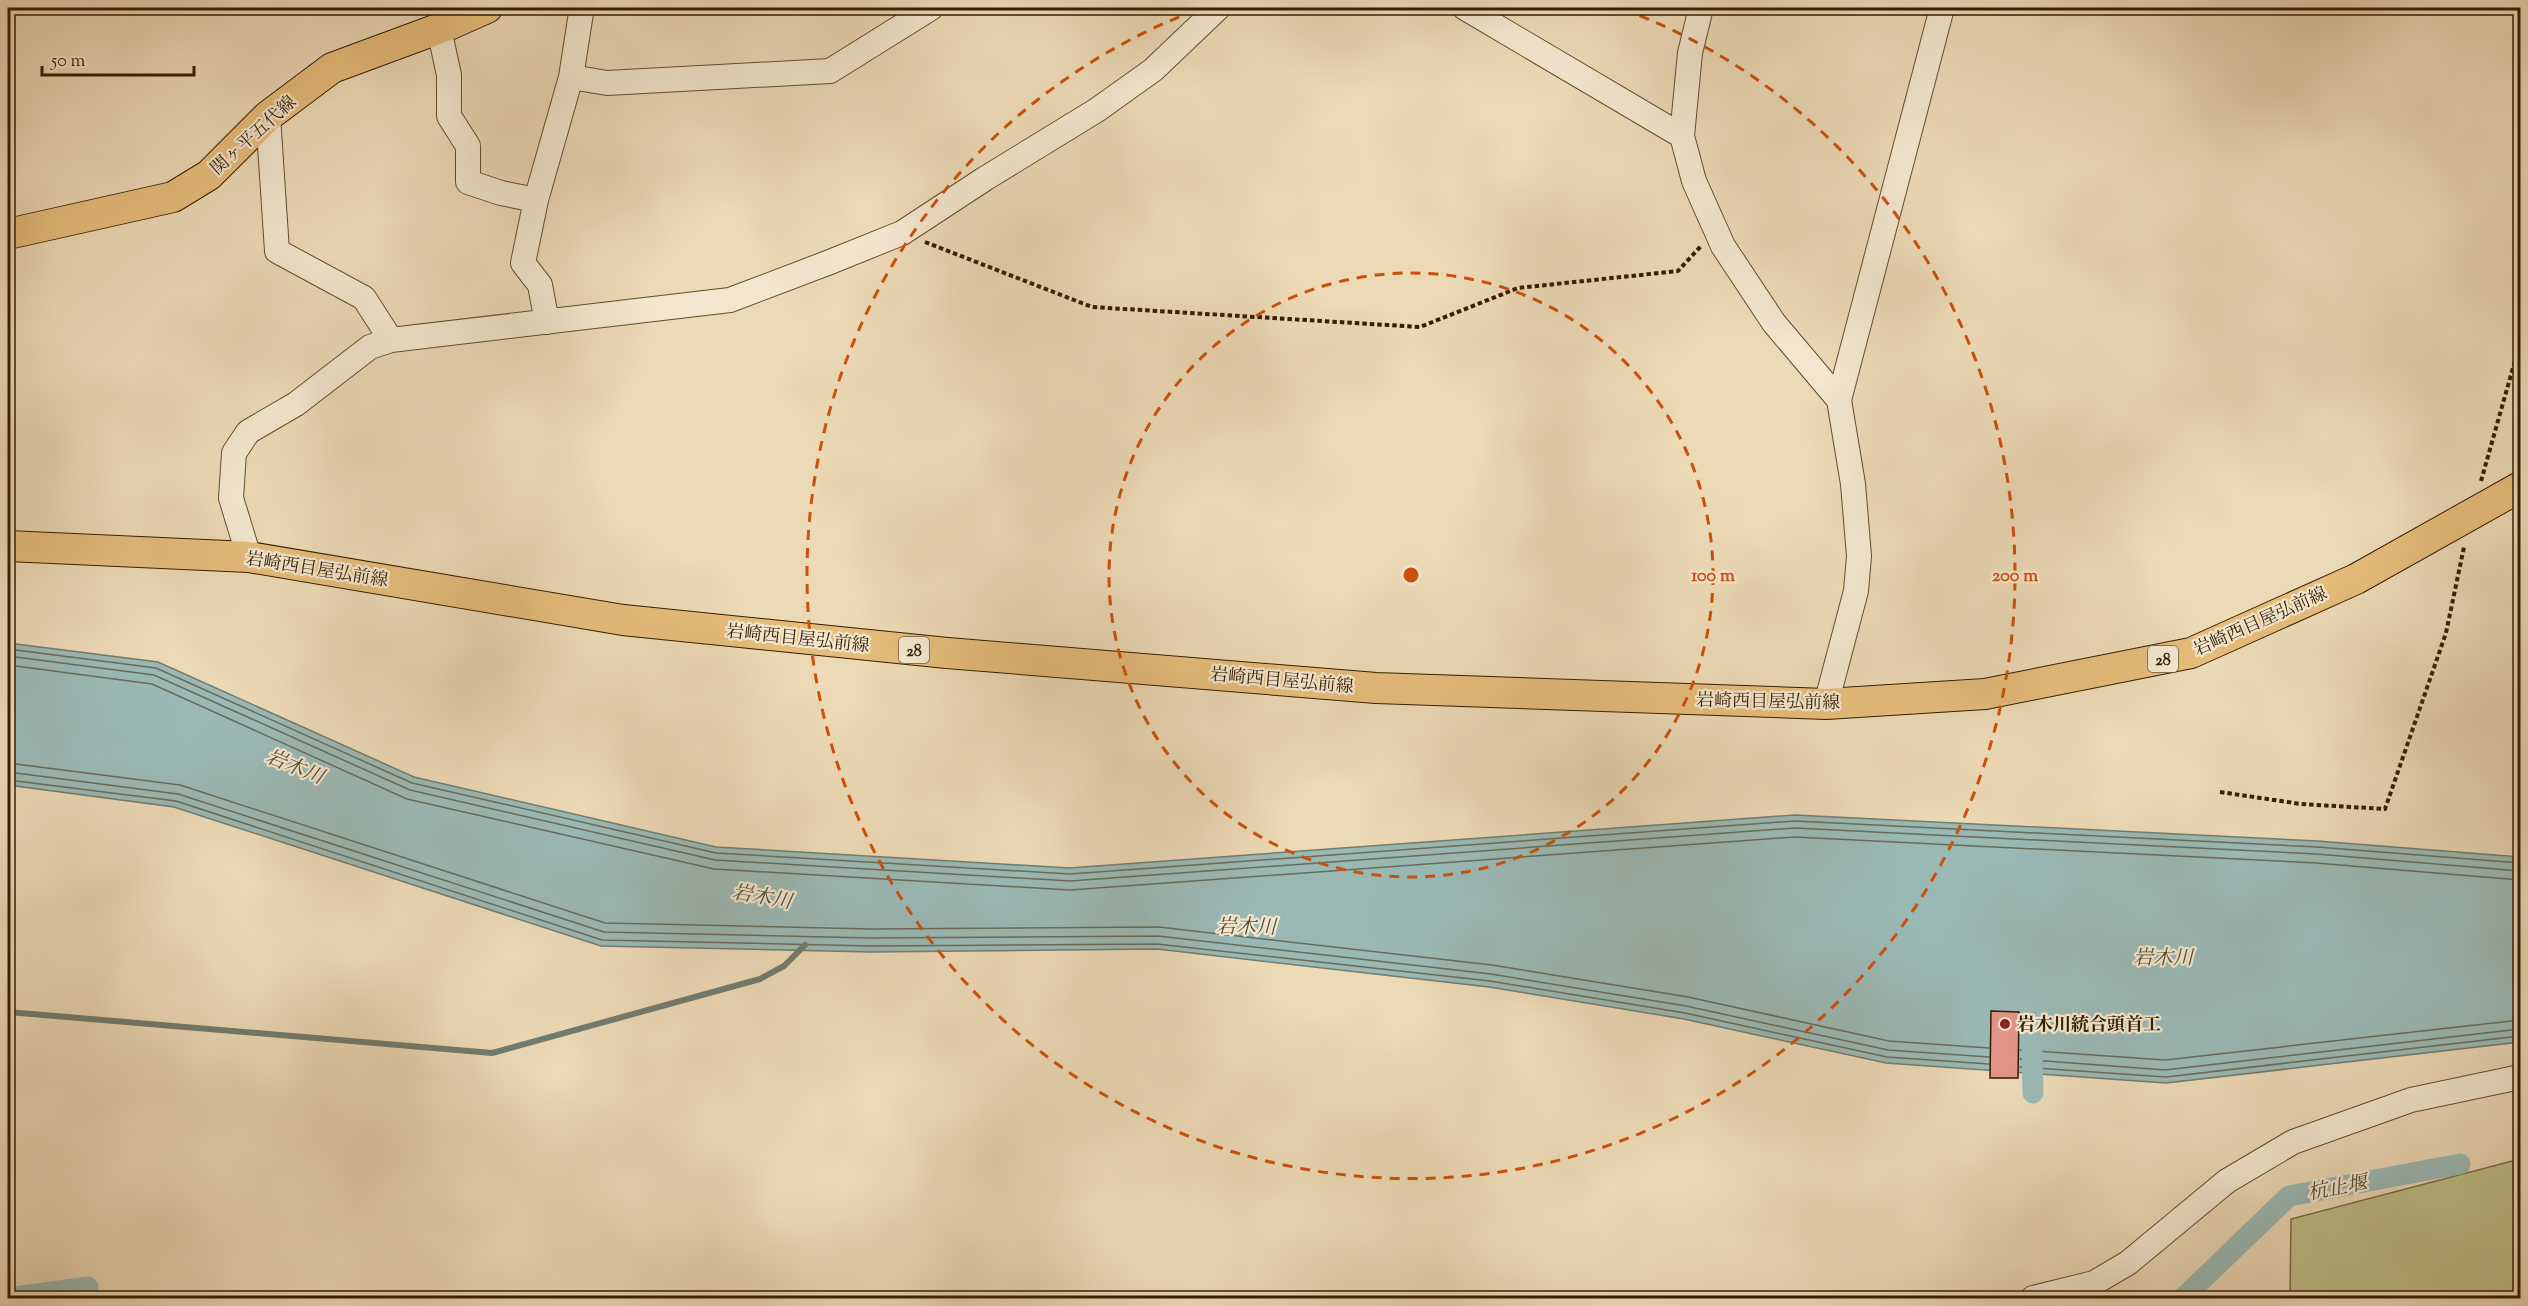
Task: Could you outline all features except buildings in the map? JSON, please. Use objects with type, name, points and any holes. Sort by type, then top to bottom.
[{"type":"main road","name":"関ヶ平五代線","points":[[8,234],[173,197],[209,175],[268,116],[332,68],[446,20],[488,8]]},
{"type":"main road","name":"岩崎西目屋弘前線","points":[[8,546],[249,557],[623,620],[947,653],[1376,688],[1826,704],[1985,694],[2191,653],[2356,579],[2520,487]]},
{"type":"street","points":[[548,322],[540,285],[523,263],[536,200],[571,77],[581,13],[579,8]]},
{"type":"street","points":[[571,77],[607,83],[830,71],[931,8]]},
{"type":"street","points":[[249,557],[231,498],[234,453],[248,432],[296,404],[370,346],[391,340],[730,300],[902,233],[986,178],[1097,111],[1153,70],[1218,8]]},
{"type":"street","points":[[1465,8],[1682,136]]},
{"type":"street","points":[[1701,8],[1690,53],[1682,136],[1695,181],[1723,246],[1774,323],[1839,400]]},
{"type":"street","points":[[1826,704],[1856,591],[1859,556],[1853,484],[1839,400],[1942,8]]},
{"type":"street","points":[[446,20],[449,117],[468,146],[468,182],[501,194],[536,200]]},
{"type":"street","points":[[268,116],[278,250],[364,298],[391,340]]},
{"type":"street","points":[[2033,1299],[2094,1283],[2128,1263],[2227,1180],[2293,1142],[2411,1100],[2520,1077]]},
{"type":"path","points":[[902,233],[1092,307],[1420,327],[1518,288],[1678,272],[1716,229]]},
{"type":"path","points":[[2220,792],[2301,804],[2385,809],[2446,633],[2471,516],[2520,343]]},
{"type":"shaded area","points":[[2520,1159],[2520,1292],[2516,1298],[2286,1298],[2290,1296],[2291,1219]]},
{"type":"water","name":"岩木川","points":[[8,643],[158,662],[414,777],[716,847],[1069,868],[1795,815],[2317,841],[2520,857],[2520,1042],[2166,1083],[1886,1063],[1684,1019],[1489,987],[1157,949],[871,952],[601,946],[174,807],[8,785]]},
{"type":"waterway","points":[[8,1012],[492,1053],[760,979],[784,966],[805,945]]},
{"type":"waterway","points":[[2032,1047],[2033,1093]]},
{"type":"waterway","name":"杭止堰","points":[[2183,1298],[2289,1196],[2460,1164]]},
{"type":"waterway","points":[[8,1298],[88,1287]]},
{"type":"place","name":"岩木川統合頭首工","points":[[2005,1024]]}]
